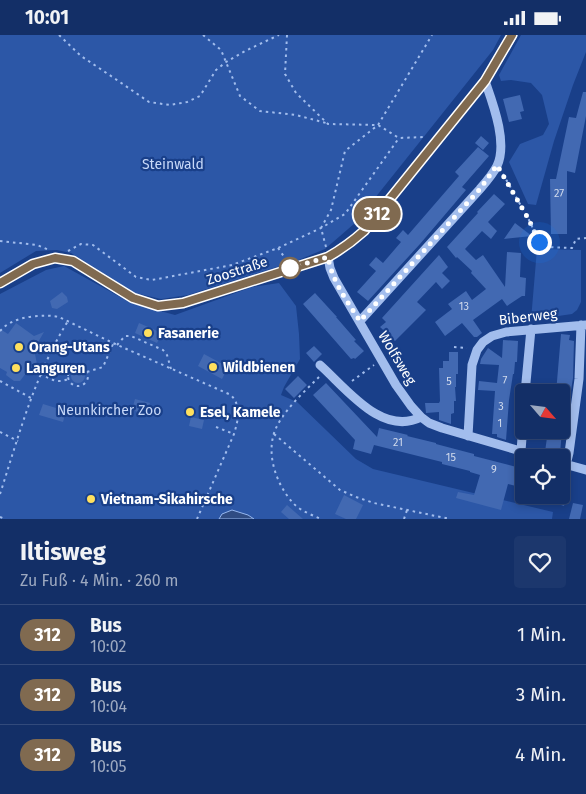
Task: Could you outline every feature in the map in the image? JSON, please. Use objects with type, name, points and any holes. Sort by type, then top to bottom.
[{"type":"street","name":"Zoostraße","points":[[55,258],[73,261],[133,298],[158,306],[183,303],[328,257],[342,250],[364,231],[485,81],[512,35]]},
{"type":"street","points":[[360,321],[480,189],[497,165],[501,151],[499,134],[485,81]]},
{"type":"street","name":"Wolfsweg","points":[[328,257],[334,279],[401,392],[421,417],[429,423],[442,428],[515,450]]},
{"type":"street","points":[[0,283],[33,264],[55,258]]},
{"type":"street","points":[[570,449],[584,325]]},
{"type":"street","name":"Biberweg","points":[[477,350],[492,335],[531,329],[584,325]]},
{"type":"street","points":[[526,384],[531,329]]},
{"type":"street","points":[[468,436],[472,365],[477,350]]},
{"type":"street","points":[[323,367],[362,405],[377,415],[392,421],[412,421],[421,417]]},
{"type":"street","points":[[570,466],[586,470]]},
{"type":"path","points":[[59,35],[81,56],[149,103],[170,105],[187,102],[200,96],[216,70],[226,62],[280,35]]},
{"type":"path","points":[[203,35],[221,50],[240,96],[260,111],[296,115],[328,124],[378,125],[399,137],[438,137]]},
{"type":"path","points":[[287,35],[285,74],[296,93],[328,124]]},
{"type":"path","points":[[328,257],[321,228],[331,210],[345,151],[378,125],[432,35]]},
{"type":"path","points":[[0,241],[37,245],[50,251],[55,258],[82,244],[93,245],[136,277],[152,280],[232,265],[278,248],[345,215],[399,137]]},
{"type":"path","points":[[497,165],[529,220],[539,242],[544,247],[572,248],[576,239],[586,238]]},
{"type":"path","points":[[278,248],[292,268]]},
{"type":"path","points":[[0,331],[10,322],[24,318],[50,315],[60,317],[117,345],[231,395],[236,400],[239,411],[238,421],[197,519]]},
{"type":"path","points":[[0,494],[40,374],[56,339],[68,321]]},
{"type":"path","points":[[117,345],[124,336],[131,335],[163,350],[167,355],[171,369]]},
{"type":"path","points":[[87,372],[103,367],[113,343]]},
{"type":"path","points":[[454,347],[477,350]]},
{"type":"path","points":[[344,388],[382,360]]},
{"type":"path","points":[[40,374],[62,382],[68,379],[70,371],[76,367],[83,368],[87,372],[87,381],[82,386],[74,386],[68,379]]},
{"type":"path","points":[[320,519],[295,505],[278,479],[271,451],[276,427],[284,414],[323,367]]},
{"type":"path","points":[[0,381],[31,398]]},
{"type":"path","points":[[216,427],[234,434]]},
{"type":"path","points":[[0,432],[18,441]]},
{"type":"path","points":[[274,434],[340,490],[374,503],[450,519]]},
{"type":"path","points":[[404,519],[407,510]]},
{"type":"path","points":[[0,517],[5,519]]},
{"type":"green space","name":"Steinwald","points":[[0,35],[501,35],[493,50],[355,223],[325,249],[296,261],[188,295],[161,299],[135,293],[71,253],[57,250],[36,251],[0,273]]},
{"type":"green space","points":[[521,35],[586,35],[586,52],[554,141],[536,205],[528,204],[509,162],[520,144],[543,135],[549,124],[542,95],[531,83],[511,80],[501,81],[499,75]]},
{"type":"green space","points":[[537,249],[581,250],[581,302],[577,310],[572,314],[531,320]]},
{"type":"green space","name":"Neunkircher Zoo","points":[[64,266],[131,303],[175,315],[252,287],[279,283],[296,306],[300,359],[281,395],[297,402],[356,459],[373,469],[553,512],[552,519],[0,519],[0,294],[46,270]]},
{"type":"shaded area","points":[[232,510],[254,519],[219,519],[222,514]]},
{"type":"building","points":[[583,92],[586,92],[586,116],[575,173],[567,171],[567,234],[551,234],[550,179],[556,179],[569,117],[576,118]]},
{"type":"building","points":[[520,95],[524,111],[520,112],[522,119],[509,122],[503,99]]},
{"type":"building","points":[[481,136],[489,143],[483,150],[475,143]]},
{"type":"building","points":[[478,147],[489,156],[462,187],[466,190],[368,301],[357,292],[376,271],[369,265],[376,257],[383,263],[401,242],[396,238],[403,230],[408,235],[459,176],[455,172]]},
{"type":"building","points":[[494,194],[505,204],[488,222],[497,231],[491,239],[482,231],[465,249],[476,260],[483,255],[505,287],[507,252],[521,253],[520,277],[526,278],[525,296],[507,306],[502,299],[473,320],[482,333],[477,337],[474,337],[462,323],[445,336],[435,322],[452,309],[448,304],[466,291],[472,300],[486,289],[471,273],[472,271],[456,258],[447,247]]},
{"type":"building","points":[[515,223],[532,236],[504,239]]},
{"type":"building","points":[[439,255],[448,267],[442,273],[450,281],[442,289],[436,282],[417,302],[426,310],[395,341],[380,327],[386,322],[382,318]]},
{"type":"building","points":[[62,292],[67,297],[68,302],[57,309],[52,308],[50,301]]},
{"type":"building","points":[[315,293],[364,351],[355,359],[351,359],[303,304]]},
{"type":"building","name":"Orang-Utans","points":[[16,323],[34,336],[44,332],[37,344],[41,351],[35,354],[37,364],[29,369],[20,381],[14,381],[6,375],[7,372],[0,368],[0,329],[8,334]]},
{"type":"building","name":"Fasanerie","points":[[139,323],[162,333],[157,343],[135,333]]},
{"type":"building","points":[[561,334],[570,335],[569,340],[574,341],[573,378],[570,397],[570,384],[557,384]]},
{"type":"building","points":[[503,340],[518,341],[517,362],[515,362],[509,400],[506,440],[497,437],[497,434],[492,434],[495,391],[478,390],[479,381],[497,383],[499,365],[480,364],[488,348],[502,358]]},
{"type":"building","points":[[314,346],[322,354],[314,362],[306,353]]},
{"type":"building","points":[[449,352],[458,352],[458,374],[456,374],[455,387],[456,401],[454,401],[454,413],[451,414],[451,424],[439,420],[439,412],[426,413],[425,403],[439,403],[440,401],[439,368],[443,368],[443,361],[449,361]]},
{"type":"building","name":"Wildbienen","points":[[204,354],[228,367],[222,379],[198,366]]},
{"type":"building","points":[[75,369],[81,369],[85,376],[81,383],[75,383],[71,379],[71,373]]},
{"type":"building","points":[[298,376],[307,385],[294,398],[285,389]]},
{"type":"building","points":[[326,383],[377,437],[379,428],[515,467],[515,486],[508,484],[501,510],[456,498],[458,492],[474,495],[480,475],[442,464],[442,462],[374,445],[371,454],[353,449],[355,440],[313,395]]},
{"type":"building","points":[[135,399],[150,403],[147,415],[132,410]]},
{"type":"building","points":[[43,404],[66,411],[63,422],[39,415]]},
{"type":"building","points":[[191,417],[204,420],[202,429],[189,426]]},
{"type":"building","points":[[547,439],[561,439],[560,449],[545,449]]},
{"type":"building","points":[[344,495],[363,505],[356,519],[346,519],[335,514]]},
{"type":"building","points":[[573,503],[583,505],[580,519],[569,519]]},
{"type":"building","points":[[287,505],[303,519],[289,519],[281,512]]},
{"type":"bus line","name":"312","points":[[0,283],[33,264],[55,258],[73,261],[133,298],[158,306],[183,303],[328,257],[342,250],[364,231],[485,81],[512,35]]},
{"type":"place","name":"Fasanerie","points":[[148,333]]},
{"type":"place","name":"Orang-Utans","points":[[19,347]]},
{"type":"place","name":"Wildbienen","points":[[213,367]]},
{"type":"place","name":"Languren","points":[[16,368]]},
{"type":"place","name":"Esel, Kamele","points":[[190,412]]},
{"type":"place","name":"Vietnam-Sikahirsche","points":[[91,499]]},
{"type":"route","points":[[290,268],[328,257],[334,279],[360,321],[480,189],[497,165],[529,220],[539,242]]}]
